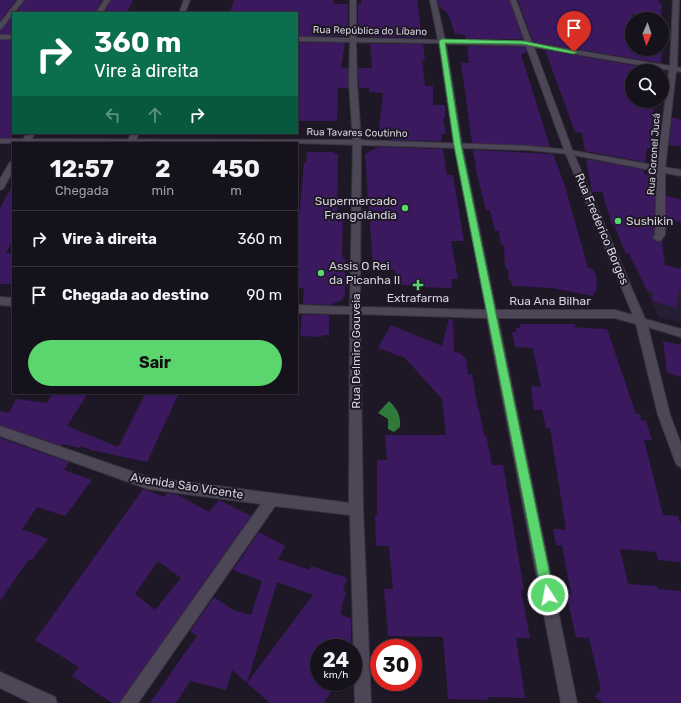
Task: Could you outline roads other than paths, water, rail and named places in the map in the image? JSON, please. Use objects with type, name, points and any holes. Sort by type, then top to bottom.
[{"type":"street","points":[[0,27],[21,0]]},
{"type":"street","points":[[100,12],[107,0]]},
{"type":"street","points":[[182,12],[187,0]]},
{"type":"street","name":"Rua Delmiro Gouveia","points":[[353,0],[352,40],[357,142],[355,310],[356,510],[363,703]]},
{"type":"street","points":[[433,0],[442,41],[458,145],[569,703]]},
{"type":"street","name":"Rua Frederico Borges","points":[[513,0],[569,152],[641,322],[664,415],[681,461]]},
{"type":"street","name":"Rua Coronel Jucá","points":[[658,238],[660,235],[661,169],[673,68],[676,0]]},
{"type":"street","points":[[0,37],[12,37]]},
{"type":"street","name":"Rua República do Líbano","points":[[298,39],[530,44],[681,70]]},
{"type":"street","name":"Rua Tavares Coutinho","points":[[0,141],[26,142],[133,139],[357,142],[528,148],[569,152],[681,173]]},
{"type":"street","points":[[0,187],[12,166]]},
{"type":"street","points":[[0,301],[12,302]]},
{"type":"street","name":"Rua Ana Bilhar","points":[[298,309],[491,314],[615,314],[681,333]]},
{"type":"street","name":"Avenida São Vicente","points":[[0,431],[148,483],[356,510]]},
{"type":"street","points":[[128,703],[272,499]]},
{"type":"street","points":[[0,680],[49,703]]},
{"type":"place","name":"Supermercado Frangolândia","points":[[405,208]]},
{"type":"place","name":"Sushikin","points":[[618,221]]},
{"type":"place","name":"Assis O Rei da Picanha II","points":[[321,273]]},
{"type":"place","name":"Extrafarma","points":[[418,285]]}]
